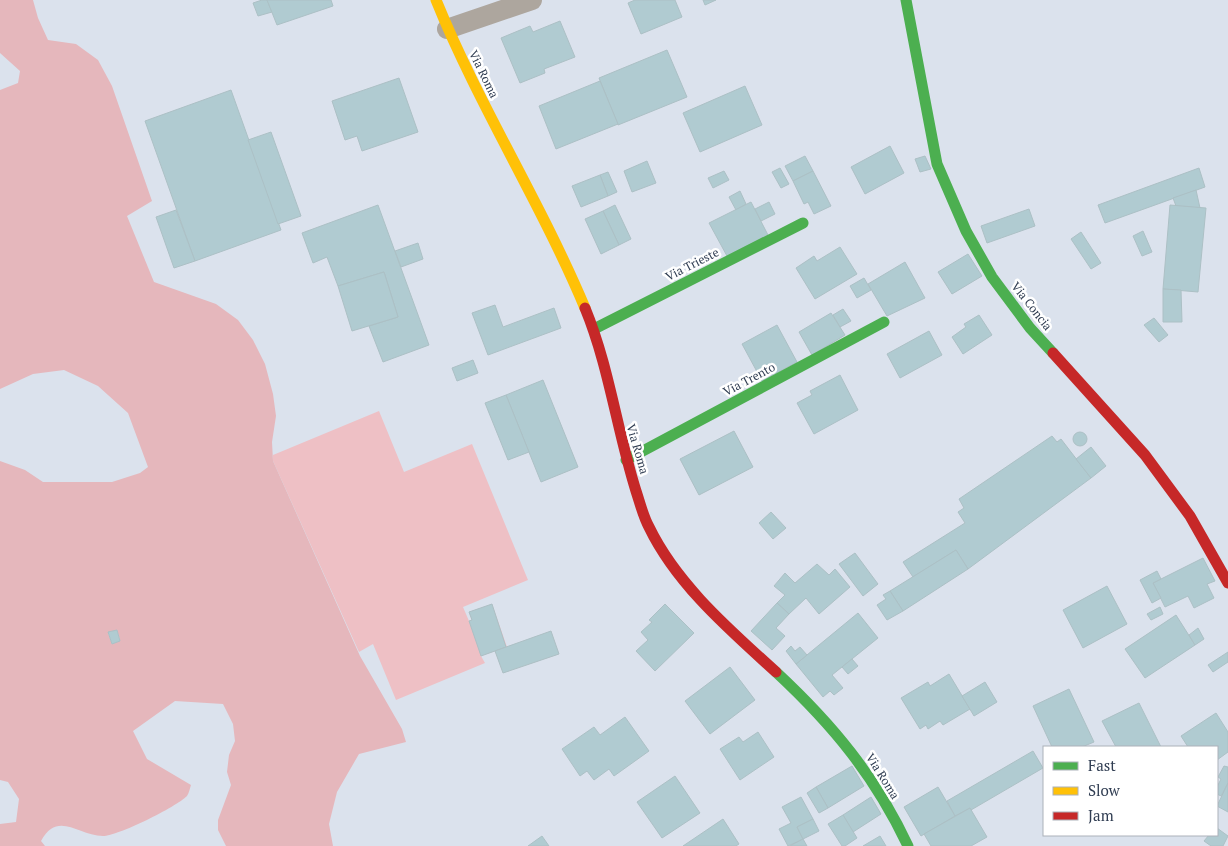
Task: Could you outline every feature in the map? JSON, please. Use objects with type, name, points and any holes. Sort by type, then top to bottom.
[{"type":"street","name":"Via Roma","points":[[436,0],[447,29],[502,141],[571,274],[594,329],[626,460],[649,528],[671,562],[708,608],[826,722],[847,746],[873,784],[908,846]]},
{"type":"street","points":[[447,29],[532,0]]},
{"type":"street","name":"Via Concia","points":[[906,0],[937,164],[966,231],[992,277],[1030,328],[1145,455],[1190,516],[1228,583]]},
{"type":"street","name":"Via Trieste","points":[[594,329],[803,223]]},
{"type":"street","name":"Via Trento","points":[[626,460],[884,322]]},
{"type":"shaded area","points":[[0,0],[33,0],[38,18],[48,40],[76,44],[98,60],[112,86],[152,201],[127,216],[154,282],[216,304],[238,320],[253,340],[265,364],[273,394],[276,416],[272,442],[273,461],[360,656],[402,729],[406,742],[359,754],[337,792],[329,824],[333,846],[226,846],[218,830],[218,820],[231,785],[227,772],[229,755],[235,741],[233,724],[223,704],[175,701],[133,731],[147,759],[191,785],[187,796],[181,801],[146,820],[110,835],[94,835],[61,826],[54,827],[48,832],[41,841],[45,846],[0,846],[0,824],[16,822],[19,799],[8,782],[0,780],[0,461],[25,470],[43,482],[112,482],[140,473],[148,467],[128,413],[98,386],[64,370],[33,374],[0,389],[0,90],[18,83],[20,71],[0,53]],"holes":[[[117,630],[120,640],[112,644],[108,633]]]},
{"type":"shaded area","points":[[379,411],[404,472],[472,444],[528,580],[463,607],[469,621],[472,620],[469,612],[492,604],[507,647],[551,631],[559,654],[503,673],[495,651],[481,656],[485,663],[396,700],[373,644],[359,652],[273,461],[273,455]]},
{"type":"building","points":[[267,0],[272,12],[258,16],[253,3]]},
{"type":"building","points":[[267,0],[331,0],[333,6],[277,25]]},
{"type":"building","points":[[635,0],[675,0],[682,17],[641,34],[628,3]]},
{"type":"building","points":[[703,0],[716,0],[705,5]]},
{"type":"building","points":[[560,21],[575,57],[544,69],[545,73],[520,83],[501,38],[530,26],[533,32]]},
{"type":"building","points":[[667,50],[687,97],[618,125],[599,78]]},
{"type":"building","points":[[399,78],[418,132],[362,151],[357,136],[345,140],[332,101]]},
{"type":"building","points":[[600,81],[618,124],[556,149],[539,106]]},
{"type":"building","points":[[745,86],[762,125],[700,152],[683,113]]},
{"type":"building","points":[[231,90],[281,230],[195,261],[145,121]]},
{"type":"building","points":[[271,132],[301,216],[278,224],[248,140]]},
{"type":"building","points":[[890,146],[904,173],[865,194],[851,167]]},
{"type":"building","points":[[805,156],[813,171],[793,181],[785,166]]},
{"type":"building","points":[[925,156],[931,169],[920,172],[915,159]]},
{"type":"building","points":[[647,161],[656,183],[632,192],[624,171]]},
{"type":"building","points":[[780,168],[789,184],[781,188],[772,172]]},
{"type":"building","points":[[1199,168],[1205,187],[1105,223],[1098,205]]},
{"type":"building","points":[[724,171],[729,180],[713,188],[708,178]]},
{"type":"building","points":[[813,171],[831,206],[814,214],[808,202],[804,204],[793,181]]},
{"type":"building","points":[[608,172],[617,192],[608,196],[600,175]]},
{"type":"building","points":[[600,175],[608,196],[581,207],[572,186]]},
{"type":"building","points":[[1196,190],[1200,208],[1176,206],[1173,198]]},
{"type":"building","points":[[740,191],[746,204],[736,210],[729,197]]},
{"type":"building","points":[[751,202],[768,235],[727,256],[709,223]]},
{"type":"building","points":[[769,202],[775,214],[761,221],[755,209]]},
{"type":"building","points":[[378,205],[429,345],[383,362],[369,326],[398,317],[384,272],[338,286],[327,257],[313,263],[302,233]]},
{"type":"building","points":[[615,205],[631,239],[619,245],[603,211]]},
{"type":"building","points":[[1170,205],[1206,208],[1198,292],[1163,289]]},
{"type":"building","points":[[1029,209],[1035,226],[987,243],[981,226]]},
{"type":"building","points":[[176,210],[195,261],[174,268],[156,217]]},
{"type":"building","points":[[603,211],[619,245],[601,254],[585,219]]},
{"type":"building","points":[[1143,231],[1152,252],[1142,256],[1133,236]]},
{"type":"building","points":[[1081,232],[1101,263],[1091,269],[1071,239]]},
{"type":"building","points":[[418,243],[423,259],[401,267],[395,251]]},
{"type":"building","points":[[840,247],[857,274],[815,299],[796,268],[814,256],[817,261]]},
{"type":"building","points":[[968,254],[982,276],[952,294],[938,272]]},
{"type":"building","points":[[905,262],[925,298],[887,316],[868,284]]},
{"type":"building","points":[[384,272],[398,317],[352,331],[338,286]]},
{"type":"building","points":[[864,278],[871,290],[857,298],[850,286]]},
{"type":"building","points":[[1163,289],[1181,290],[1182,322],[1163,322]]},
{"type":"building","points":[[495,305],[503,327],[554,308],[561,328],[488,355],[472,313]]},
{"type":"building","points":[[843,309],[851,321],[840,327],[833,315]]},
{"type":"building","points":[[831,313],[845,335],[812,355],[799,332]]},
{"type":"building","points":[[979,315],[992,335],[963,354],[952,337],[966,327],[964,324]]},
{"type":"building","points":[[1154,318],[1168,335],[1159,342],[1144,325]]},
{"type":"building","points":[[777,325],[797,362],[762,381],[742,344]]},
{"type":"building","points":[[929,331],[942,355],[900,378],[887,354]]},
{"type":"building","points":[[473,360],[478,373],[457,381],[452,368]]},
{"type":"building","points":[[840,375],[858,410],[814,434],[797,403],[812,395],[810,391]]},
{"type":"building","points":[[543,380],[578,467],[541,482],[506,395]]},
{"type":"building","points":[[506,395],[529,452],[508,460],[485,403]]},
{"type":"building","points":[[734,431],[753,467],[699,495],[680,459]]},
{"type":"building","points":[[1080,432],[1085,434],[1087,439],[1085,444],[1080,446],[1075,444],[1073,439],[1075,434]]},
{"type":"building","points":[[1052,436],[1057,442],[1061,439],[1091,478],[968,569],[956,550],[913,577],[903,562],[965,523],[958,512],[964,508],[959,499]]},
{"type":"building","points":[[1091,447],[1106,466],[1091,478],[1076,459]]},
{"type":"building","points":[[771,512],[786,528],[773,539],[759,523]]},
{"type":"building","points":[[956,550],[968,569],[903,611],[890,591]]},
{"type":"building","points":[[855,553],[878,584],[863,596],[839,564]]},
{"type":"building","points":[[1203,558],[1215,581],[1207,584],[1214,598],[1194,608],[1188,596],[1165,607],[1153,583]]},
{"type":"building","points":[[817,564],[829,575],[835,569],[850,587],[819,614],[806,598],[789,614],[777,603],[785,595],[774,586],[785,573],[795,583]]},
{"type":"building","points":[[1157,571],[1161,579],[1153,583],[1161,598],[1152,603],[1140,580]]},
{"type":"building","points":[[1107,586],[1127,624],[1083,648],[1063,610]]},
{"type":"building","points":[[890,591],[903,611],[887,620],[877,605],[886,599],[883,595]]},
{"type":"building","points":[[777,603],[789,614],[776,628],[785,636],[772,650],[751,631]]},
{"type":"building","points":[[492,604],[506,647],[481,656],[469,621],[472,620],[469,612]]},
{"type":"building","points":[[665,604],[694,633],[655,671],[636,651],[648,640],[641,632],[652,622],[649,620]]},
{"type":"building","points":[[1160,607],[1163,614],[1151,620],[1147,614]]},
{"type":"building","points":[[858,613],[878,638],[832,675],[843,688],[834,695],[830,691],[823,697],[796,664]]},
{"type":"building","points":[[1176,615],[1195,645],[1145,678],[1125,649]]},
{"type":"building","points":[[1198,628],[1204,639],[1195,645],[1189,635]]},
{"type":"building","points":[[117,630],[120,641],[112,644],[108,632]]},
{"type":"building","points":[[551,631],[559,654],[503,673],[495,651]]},
{"type":"building","points":[[791,646],[795,651],[800,647],[807,655],[796,664],[786,651]]},
{"type":"building","points":[[1228,652],[1228,662],[1213,672],[1208,665]]},
{"type":"building","points":[[852,659],[858,666],[848,674],[842,667]]},
{"type":"building","points":[[730,667],[755,700],[710,734],[685,701]]},
{"type":"building","points":[[949,674],[970,709],[943,725],[940,721],[928,729],[926,725],[920,729],[901,698],[928,682],[930,686]]},
{"type":"building","points":[[985,682],[997,702],[974,716],[962,696]]},
{"type":"building","points":[[1069,689],[1094,742],[1084,746],[1052,746],[1033,706]]},
{"type":"building","points":[[1139,703],[1160,746],[1115,746],[1102,721]]},
{"type":"building","points":[[1216,713],[1228,732],[1228,752],[1218,759],[1218,746],[1187,746],[1181,736]]},
{"type":"building","points":[[625,717],[649,751],[614,776],[609,769],[594,780],[587,771],[580,776],[562,749],[594,727],[600,735]]},
{"type":"building","points":[[758,732],[774,757],[740,780],[720,749],[739,737],[743,742]]},
{"type":"building","points":[[1033,751],[1043,768],[971,810],[970,808],[955,816],[947,801]]},
{"type":"building","points":[[852,766],[864,786],[828,808],[816,787]]},
{"type":"building","points":[[1224,766],[1228,767],[1228,783],[1221,796],[1218,794],[1218,785],[1221,779],[1218,777]]},
{"type":"building","points":[[675,776],[700,813],[662,838],[637,802]]},
{"type":"building","points":[[1228,783],[1228,812],[1218,807]]},
{"type":"building","points":[[816,787],[828,808],[819,813],[807,793]]},
{"type":"building","points":[[938,787],[955,816],[921,836],[904,807]]},
{"type":"building","points":[[801,797],[813,819],[797,827],[803,839],[788,846],[779,829],[791,823],[782,807]]},
{"type":"building","points":[[871,797],[881,814],[853,832],[843,815]]},
{"type":"building","points":[[970,808],[987,837],[971,846],[931,846],[924,834]]},
{"type":"building","points":[[843,815],[857,838],[845,846],[842,846],[828,824]]},
{"type":"building","points":[[723,819],[739,844],[736,846],[683,846]]},
{"type":"building","points":[[813,819],[819,831],[803,839],[797,827]]},
{"type":"building","points":[[1218,829],[1228,836],[1223,846],[1211,846],[1204,841],[1208,836],[1218,836]]},
{"type":"building","points":[[542,836],[549,846],[528,846]]},
{"type":"building","points":[[880,836],[886,846],[863,846]]},
{"type":"building","points":[[803,839],[807,846],[790,846]]},
{"type":"traffic: fast","points":[[906,0],[937,164],[966,231],[992,277],[1030,328],[1053,353]]},
{"type":"traffic: fast","points":[[594,329],[803,223]]},
{"type":"traffic: fast","points":[[626,460],[884,322]]},
{"type":"traffic: fast","points":[[776,672],[834,732],[867,774],[908,846]]},
{"type":"traffic: slow","points":[[436,0],[471,78],[549,230],[585,308]]},
{"type":"traffic: jam","points":[[585,308],[607,376],[629,468],[649,527],[674,568],[689,587],[723,623],[776,672]]},
{"type":"traffic: jam","points":[[1053,353],[1145,455],[1190,516],[1228,583]]}]
